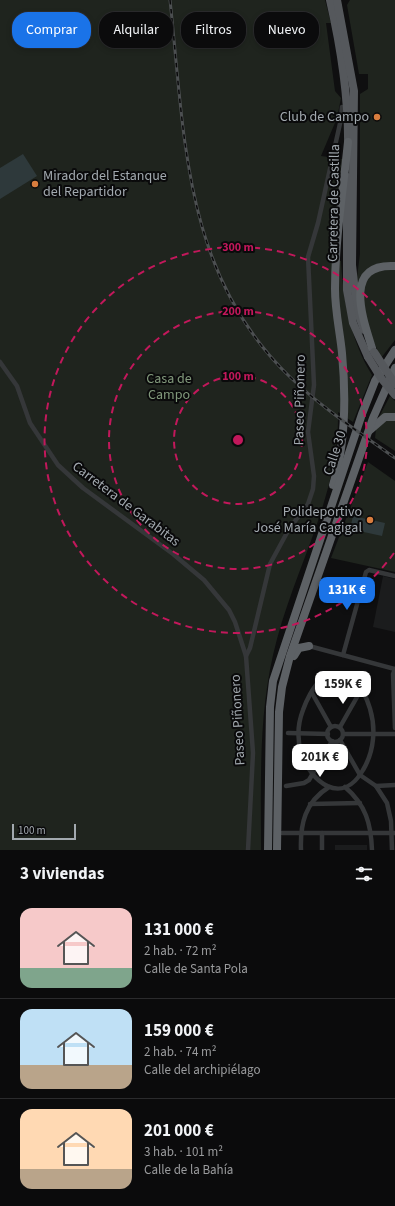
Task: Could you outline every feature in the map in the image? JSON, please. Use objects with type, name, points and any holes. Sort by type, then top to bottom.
[{"type":"highway","name":"Carretera de Castilla","points":[[330,0],[343,69],[348,115],[346,238],[347,290],[353,323],[371,352],[395,384]]},
{"type":"highway","name":"Carretera de Castilla","points":[[337,0],[354,91],[353,284],[360,320],[371,352],[381,378],[395,395]]},
{"type":"highway","points":[[268,850],[270,707],[273,681],[310,570],[338,466],[342,443],[344,406],[343,366],[335,290],[338,240],[348,142]]},
{"type":"highway","points":[[371,352],[363,320],[360,289],[362,282],[371,271],[382,266],[395,266]]},
{"type":"highway","points":[[375,381],[395,342]]},
{"type":"highway","name":"Calle 30","points":[[310,570],[362,414],[375,381],[395,350]]},
{"type":"highway","name":"Calle 30","points":[[282,687],[300,627],[368,432],[385,387],[395,368]]},
{"type":"highway","points":[[368,432],[381,420],[389,416],[395,417]]},
{"type":"highway","points":[[300,627],[301,636],[304,643],[309,646]]},
{"type":"highway","points":[[277,850],[279,712],[282,687],[297,650],[309,646]]},
{"type":"street","name":"Paseo Piñonero","points":[[248,850],[253,753],[246,656],[250,648],[270,564],[290,529],[308,504],[313,490],[314,476],[308,432],[314,385],[308,257],[318,223],[341,119],[342,107]]},
{"type":"street","name":"Carretera de Garabitas","points":[[0,362],[17,386],[30,423],[58,465],[94,496],[173,554],[204,580],[228,610],[235,622],[246,656]]},
{"type":"street","points":[[343,655],[366,572],[369,570],[395,576]]},
{"type":"street","points":[[309,646],[395,669],[393,672],[395,677],[395,728]]},
{"type":"street","points":[[323,681],[352,681],[358,684],[360,690],[370,711],[374,733],[370,754],[360,775],[352,784],[345,787],[329,787],[321,784],[313,774],[301,752],[298,734],[301,715],[305,704],[312,693],[319,683],[323,681]]},
{"type":"street","points":[[340,727],[360,690]]},
{"type":"street","points":[[312,693],[332,727]]},
{"type":"street","points":[[332,727],[340,727]]},
{"type":"street","points":[[328,734],[332,727]]},
{"type":"street","points":[[340,727],[343,734],[340,740]]},
{"type":"street","points":[[288,733],[328,734]]},
{"type":"street","points":[[328,734],[332,741]]},
{"type":"street","points":[[343,734],[395,734]]},
{"type":"street","points":[[332,741],[340,740]]},
{"type":"street","points":[[340,740],[360,775],[376,786],[387,803],[393,833],[392,850]]},
{"type":"street","points":[[286,786],[304,783],[313,774],[332,741]]},
{"type":"street","points":[[376,786],[395,785]]},
{"type":"street","points":[[301,850],[303,819],[310,804],[319,794],[329,787]]},
{"type":"street","points":[[345,787],[360,803],[366,814],[371,833],[372,850]]},
{"type":"street","points":[[310,804],[360,803]]},
{"type":"street","points":[[282,833],[393,833]]},
{"type":"street","points":[[322,833],[322,850]]},
{"type":"shaded area","points":[[23,154],[37,176],[0,199],[0,168]]},
{"type":"shaded area","points":[[353,516],[385,523],[382,536],[350,529]]},
{"type":"shaded area","points":[[383,576],[395,579],[395,632],[373,627]]},
{"type":"shaded area","points":[[335,845],[367,845],[367,850],[335,850]]},
{"type":"green space","name":"Casa de Campo","points":[[0,0],[325,0],[331,23],[326,23],[335,91],[341,98],[337,118],[321,156],[342,159],[334,261],[341,261],[349,320],[353,334],[372,375],[353,422],[338,412],[337,442],[325,499],[285,611],[277,639],[266,691],[262,744],[261,850],[0,850]]},
{"type":"green space","name":"Club de Campo","points":[[350,0],[395,0],[395,340],[381,358],[368,329],[356,285],[360,254],[360,94],[368,89],[368,74],[359,74],[347,5]]},
{"type":"green space","points":[[390,396],[395,401],[395,414],[379,417]]},
{"type":"green space","points":[[386,421],[395,421],[395,451],[375,438],[376,429]]},
{"type":"green space","name":"Polideportivo José María Cagigal","points":[[368,462],[395,481],[395,572],[331,558]]},
{"type":"railway","points":[[170,0],[186,152],[196,201],[209,249],[228,294],[255,337],[290,377],[328,409],[395,458]]},
{"type":"place","name":"Club de Campo","points":[[377,117]]},
{"type":"place","name":"Mirador del Estanque del Repartidor","points":[[35,184]]},
{"type":"place","name":"Polideportivo José María Cagigal","points":[[370,520]]}]
